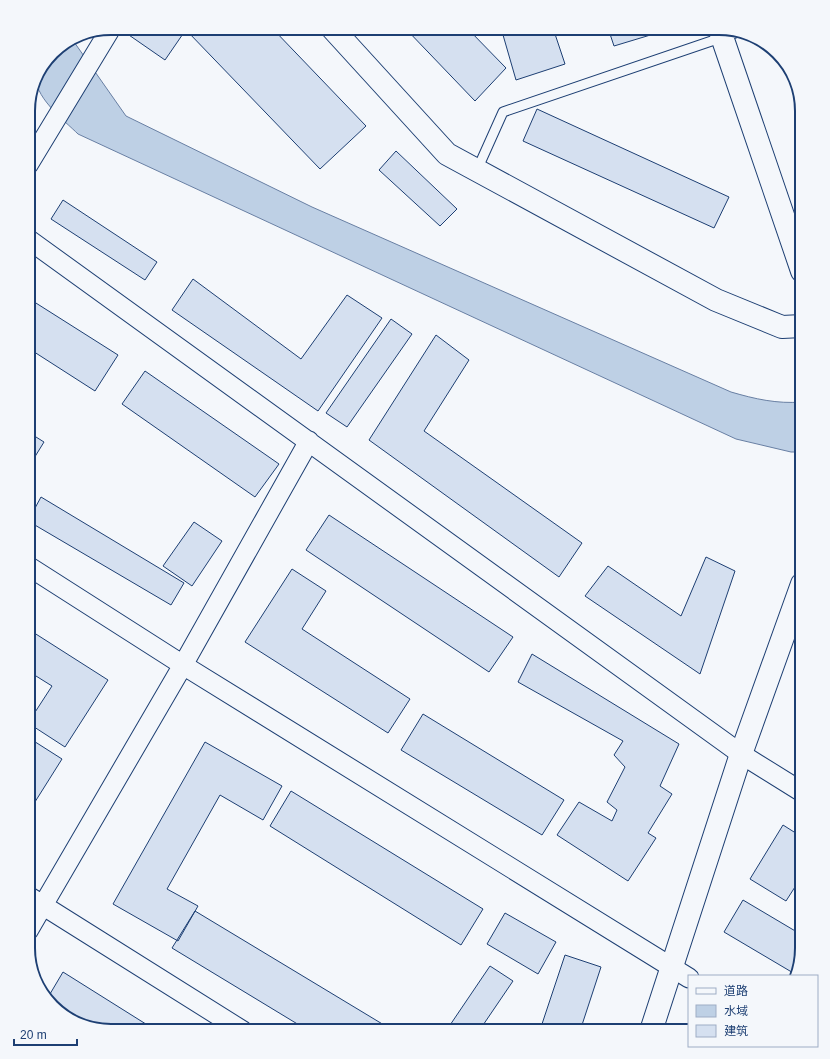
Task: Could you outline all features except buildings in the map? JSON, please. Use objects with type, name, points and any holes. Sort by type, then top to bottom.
[{"type":"street","points":[[35,139],[54,121],[107,35]]},
{"type":"street","points":[[338,35],[447,154],[716,300],[782,327],[795,326]]},
{"type":"street","points":[[727,35],[795,249]]},
{"type":"street","points":[[35,244],[741,754],[795,788]]},
{"type":"street","points":[[232,1024],[35,901],[183,665],[309,441]]},
{"type":"street","points":[[35,570],[183,665],[681,972]]},
{"type":"street","points":[[655,1024],[681,972],[741,754],[795,604]]},
{"type":"lane","points":[[477,170],[503,112],[720,35]]},
{"type":"water","points":[[75,44],[126,116],[312,207],[731,392],[766,400],[795,402],[795,452],[736,439],[78,134],[50,107],[39,90],[45,73],[57,57]]}]
